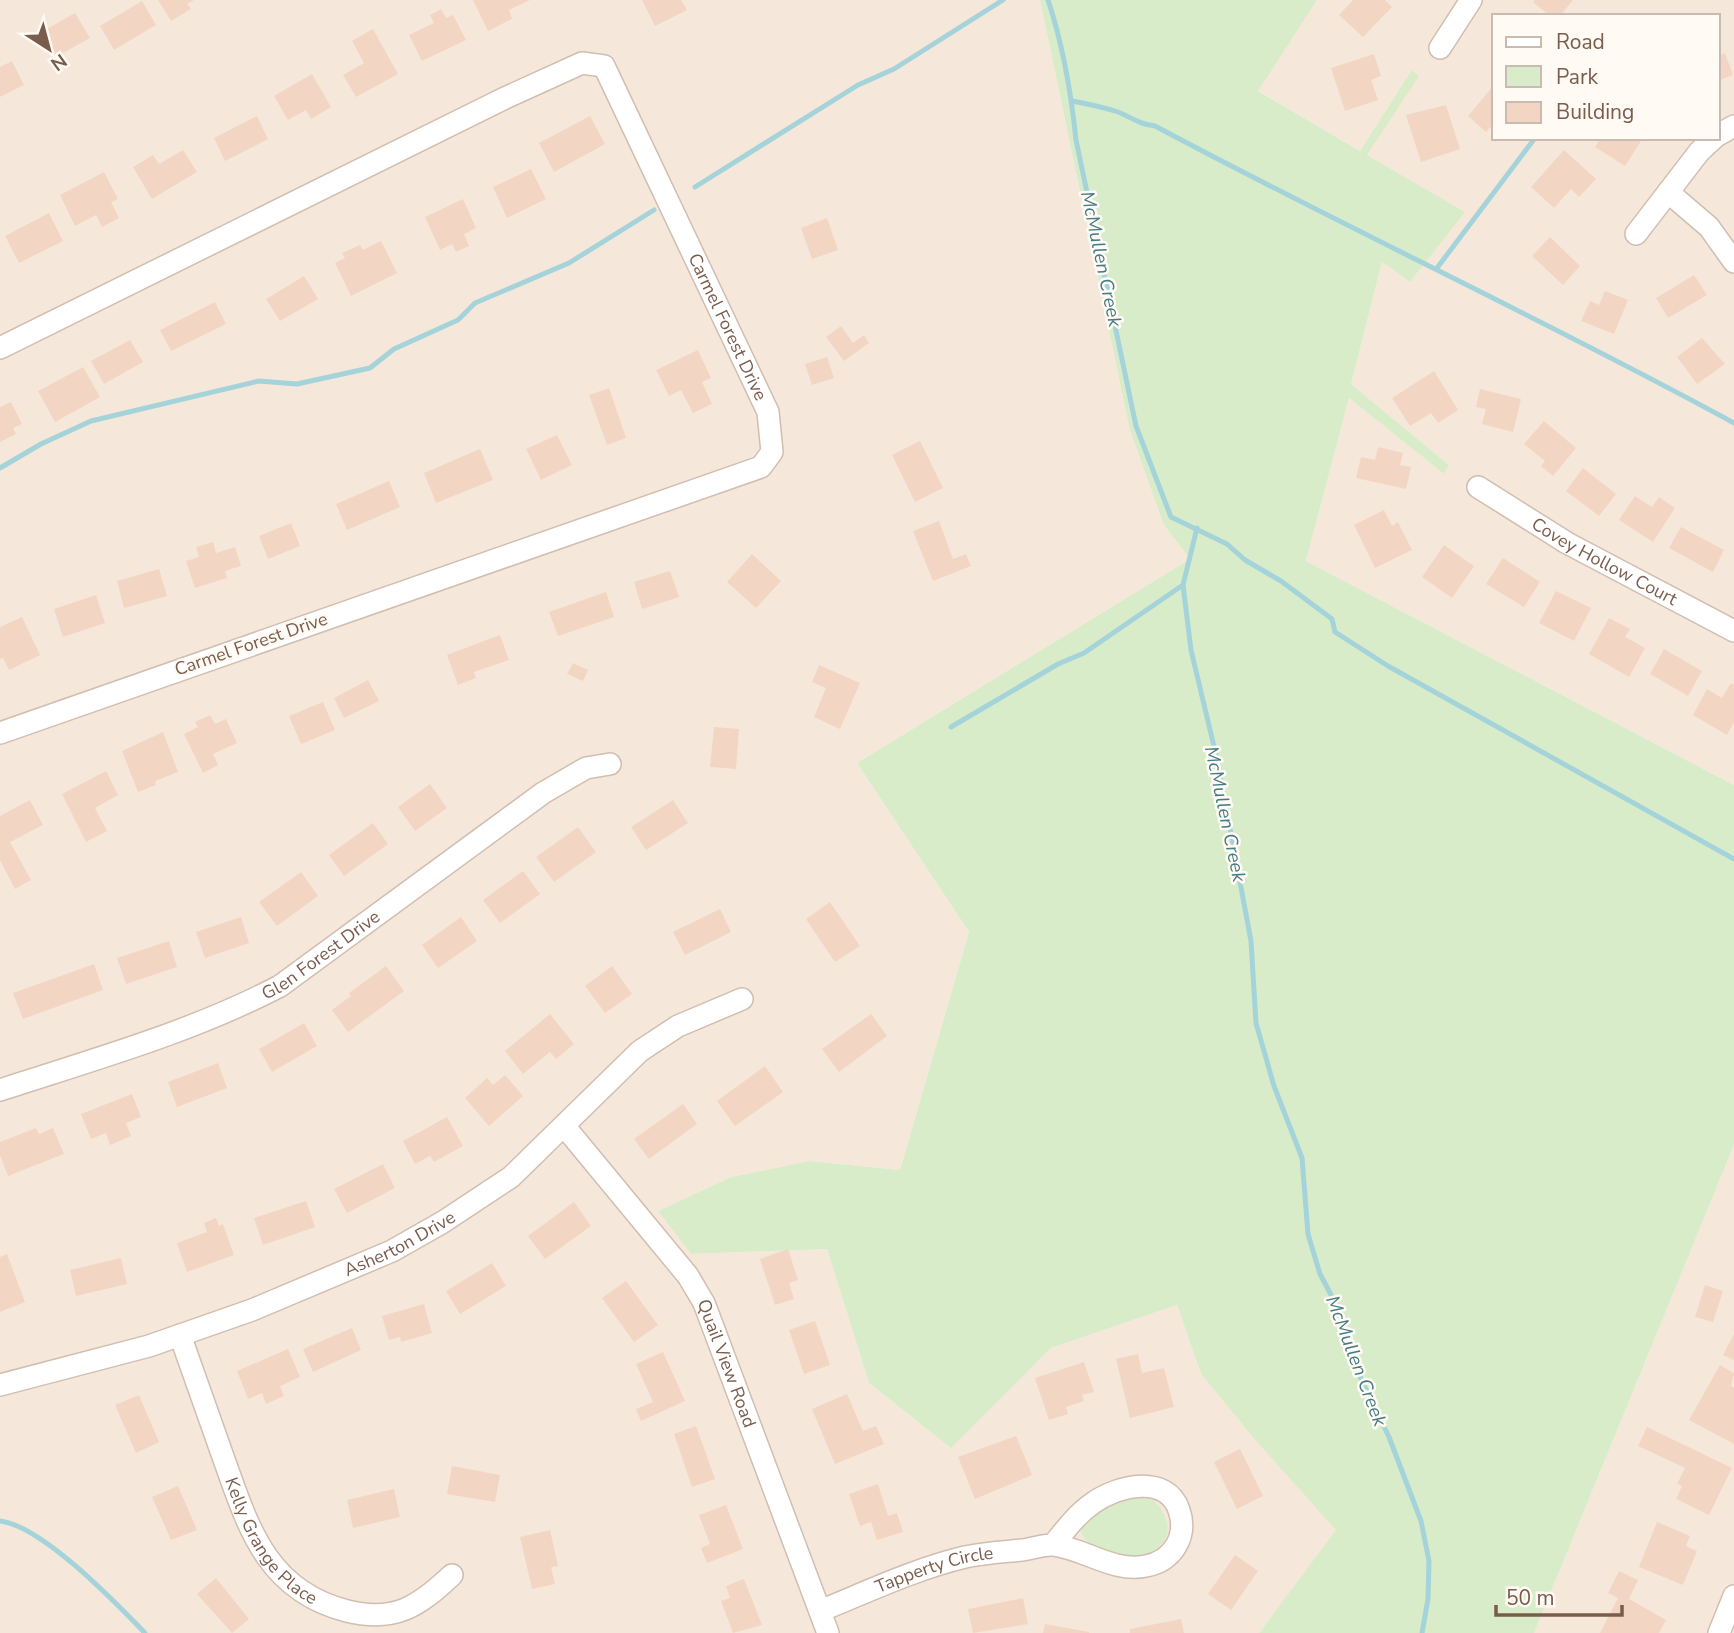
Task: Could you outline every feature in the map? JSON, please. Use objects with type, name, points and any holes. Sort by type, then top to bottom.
[{"type":"street","points":[[1440,48],[1471,0]]},
{"type":"street","name":"Carmel Forest Drive","points":[[0,348],[505,98],[582,63],[593,62],[604,66],[768,412],[772,452],[761,467],[0,733]]},
{"type":"street","points":[[1636,234],[1699,152],[1713,140]]},
{"type":"street","points":[[1668,192],[1709,228],[1734,262]]},
{"type":"street","name":"Covey Hollow Court","points":[[1478,487],[1567,543],[1734,631]]},
{"type":"street","name":"Glen Forest Drive","points":[[0,1090],[192,1027],[236,1009],[280,986],[543,793],[586,768],[610,764]]},
{"type":"street","name":"Asherton Drive","points":[[0,1385],[180,1335],[338,1276],[392,1251],[443,1222],[511,1177],[640,1051],[678,1026],[742,999]]},
{"type":"street","name":"Quail View Road","points":[[565,1127],[688,1276],[704,1303],[828,1633]]},
{"type":"street","name":"Kelly Grange Place","points":[[180,1335],[248,1526],[280,1574],[300,1591],[330,1606],[354,1612],[387,1614],[420,1603],[452,1575]]},
{"type":"street","name":"Tapperty Circle","points":[[820,1611],[962,1558],[1053,1545],[1125,1566],[1146,1566],[1165,1558],[1176,1547],[1182,1535],[1181,1514],[1174,1498],[1166,1491],[1150,1487],[1130,1487],[1093,1503],[1070,1523],[1053,1545]]},
{"type":"street","points":[[1719,1633],[1734,1596]]},
{"type":"shaded area","points":[[0,0],[1040,0],[1130,431],[1164,525],[1190,559],[857,763],[969,932],[900,1170],[809,1161],[731,1177],[658,1211],[691,1254],[827,1249],[869,1383],[950,1447],[1051,1348],[1177,1305],[1201,1374],[1256,1441],[1337,1530],[1259,1633],[0,1633]]},
{"type":"shaded area","points":[[1317,0],[1734,0],[1734,785],[1306,561],[1349,398],[1444,474],[1449,465],[1351,384],[1382,262],[1410,282],[1464,212],[1367,155],[1418,76],[1413,70],[1360,151],[1257,90]]},
{"type":"shaded area","points":[[1734,1145],[1734,1633],[1534,1633]]},
{"type":"green space","points":[[1040,0],[1317,0],[1258,91],[1360,151],[1412,70],[1419,76],[1367,155],[1465,212],[1410,282],[1382,262],[1351,384],[1449,465],[1444,474],[1349,398],[1306,561],[1734,785],[1734,1145],[1534,1633],[1259,1633],[1336,1530],[1256,1441],[1201,1374],[1177,1305],[1051,1348],[951,1448],[869,1383],[827,1249],[691,1254],[658,1211],[731,1177],[809,1161],[900,1170],[969,932],[857,763],[1190,559],[1164,525],[1130,431]]},
{"type":"green space","points":[[1132,1498],[1151,1498],[1163,1512],[1168,1528],[1163,1543],[1156,1549],[1138,1556],[1118,1555],[1097,1548],[1083,1537],[1081,1529],[1093,1514]]},
{"type":"building","points":[[158,0],[194,0],[187,4],[191,9],[171,21]]},
{"type":"building","points":[[473,0],[530,0],[509,10],[512,19],[488,31]]},
{"type":"building","points":[[642,0],[681,0],[687,10],[655,26]]},
{"type":"building","points":[[1353,0],[1385,0],[1392,7],[1363,37],[1339,15]]},
{"type":"building","points":[[1573,0],[1562,14],[1548,14],[1533,2]]},
{"type":"building","points":[[142,1],[156,25],[114,50],[100,26]]},
{"type":"building","points":[[441,9],[446,18],[453,15],[466,40],[422,61],[409,35],[434,23],[430,15]]},
{"type":"building","points":[[75,13],[90,38],[54,58],[40,33]]},
{"type":"building","points":[[373,29],[398,74],[356,97],[343,75],[364,63],[352,41]]},
{"type":"building","points":[[1725,53],[1733,75],[1720,80],[1720,55]]},
{"type":"building","points":[[1374,54],[1381,76],[1371,80],[1378,100],[1345,111],[1331,68]]},
{"type":"building","points":[[12,61],[24,85],[0,97],[0,67]]},
{"type":"building","points":[[312,74],[331,107],[311,119],[306,110],[288,120],[274,96]]},
{"type":"building","points":[[1492,87],[1492,125],[1486,132],[1468,116]]},
{"type":"building","points":[[1446,105],[1460,149],[1421,162],[1406,115]]},
{"type":"building","points":[[257,116],[268,139],[225,161],[214,138]]},
{"type":"building","points":[[590,116],[605,144],[554,172],[539,143]]},
{"type":"building","points":[[1600,140],[1642,140],[1625,166],[1595,147]]},
{"type":"building","points":[[183,150],[197,172],[152,199],[133,167],[153,155],[159,164]]},
{"type":"building","points":[[1564,150],[1596,179],[1579,197],[1571,189],[1554,208],[1531,187]]},
{"type":"building","points":[[531,169],[546,199],[507,218],[493,187]]},
{"type":"building","points":[[104,172],[118,199],[111,202],[119,218],[102,227],[96,215],[75,226],[60,195]]},
{"type":"building","points":[[463,199],[476,228],[464,234],[469,246],[456,252],[452,244],[440,250],[425,217]]},
{"type":"building","points":[[49,213],[63,241],[19,263],[5,236]]},
{"type":"building","points":[[827,218],[838,250],[812,259],[801,228]]},
{"type":"building","points":[[1550,237],[1580,266],[1563,285],[1532,256]]},
{"type":"building","points":[[381,241],[397,273],[351,296],[335,263],[345,258],[342,253],[360,245],[363,250]]},
{"type":"building","points":[[1694,275],[1707,295],[1668,318],[1656,298]]},
{"type":"building","points":[[304,276],[318,299],[280,321],[266,299]]},
{"type":"building","points":[[1605,291],[1628,300],[1614,334],[1581,321],[1590,301],[1599,305]]},
{"type":"building","points":[[215,302],[226,324],[171,351],[160,330]]},
{"type":"building","points":[[841,326],[853,343],[864,335],[869,343],[844,361],[826,337]]},
{"type":"building","points":[[1702,338],[1725,364],[1697,384],[1677,357]]},
{"type":"building","points":[[130,340],[143,362],[104,384],[91,361]]},
{"type":"building","points":[[698,350],[711,378],[702,382],[712,404],[693,413],[681,390],[669,396],[656,370]]},
{"type":"building","points":[[827,357],[834,378],[812,385],[805,364]]},
{"type":"building","points":[[83,367],[100,397],[55,422],[38,391]]},
{"type":"building","points":[[1434,371],[1458,410],[1438,423],[1431,413],[1410,426],[1392,398]]},
{"type":"building","points":[[609,388],[626,438],[607,445],[589,395]]},
{"type":"building","points":[[1480,389],[1521,399],[1513,432],[1482,424],[1486,409],[1476,407]]},
{"type":"building","points":[[11,402],[22,424],[13,428],[16,434],[0,442],[0,407]]},
{"type":"building","points":[[1544,421],[1576,448],[1553,476],[1541,466],[1545,461],[1524,444]]},
{"type":"building","points":[[557,435],[572,465],[541,480],[526,449]]},
{"type":"building","points":[[920,441],[943,488],[915,502],[892,455]]},
{"type":"building","points":[[1378,447],[1403,453],[1400,465],[1411,467],[1406,489],[1356,478],[1361,457],[1375,460]]},
{"type":"building","points":[[480,449],[493,480],[436,503],[424,473]]},
{"type":"building","points":[[1583,468],[1616,494],[1599,516],[1566,491]]},
{"type":"building","points":[[389,481],[400,507],[347,530],[336,504]]},
{"type":"building","points":[[1635,496],[1652,507],[1659,497],[1675,508],[1653,542],[1619,520]]},
{"type":"building","points":[[1384,510],[1392,526],[1398,522],[1412,550],[1375,568],[1354,525]]},
{"type":"building","points":[[939,521],[953,559],[966,554],[971,566],[933,581],[913,531]]},
{"type":"building","points":[[291,523],[300,546],[268,559],[259,536]]},
{"type":"building","points":[[1681,527],[1724,550],[1713,572],[1669,548]]},
{"type":"building","points":[[213,542],[216,553],[235,547],[241,566],[225,571],[227,578],[195,588],[186,561],[199,557],[196,547]]},
{"type":"building","points":[[1444,545],[1474,566],[1452,598],[1422,577]]},
{"type":"building","points":[[752,554],[781,581],[756,608],[727,582]]},
{"type":"building","points":[[1503,558],[1540,582],[1524,607],[1486,584]]},
{"type":"building","points":[[159,569],[167,596],[124,608],[117,581]]},
{"type":"building","points":[[670,571],[679,597],[642,609],[634,582]]},
{"type":"building","points":[[1556,591],[1591,608],[1574,641],[1539,623]]},
{"type":"building","points":[[606,592],[614,617],[558,636],[549,612]]},
{"type":"building","points":[[96,595],[105,623],[63,637],[54,609]]},
{"type":"building","points":[[22,617],[40,655],[9,670],[3,658],[0,659],[0,627]]},
{"type":"building","points":[[1609,618],[1630,629],[1625,637],[1645,648],[1629,677],[1589,654]]},
{"type":"building","points":[[500,635],[509,660],[474,672],[476,678],[458,685],[447,655]]},
{"type":"building","points":[[1664,649],[1702,671],[1688,696],[1650,674]]},
{"type":"building","points":[[573,663],[588,670],[583,681],[567,674]]},
{"type":"building","points":[[819,665],[860,683],[840,729],[814,717],[826,688],[812,682]]},
{"type":"building","points":[[368,680],[379,701],[344,718],[334,698]]},
{"type":"building","points":[[1731,683],[1734,685],[1734,722],[1727,735],[1693,715],[1707,689],[1722,698]]},
{"type":"building","points":[[323,702],[335,730],[301,744],[289,716]]},
{"type":"building","points":[[210,715],[215,724],[226,719],[237,743],[213,754],[218,765],[203,773],[184,734],[198,727],[195,722]]},
{"type":"building","points":[[714,727],[739,729],[736,769],[710,767]]},
{"type":"building","points":[[163,732],[178,772],[155,781],[156,785],[138,792],[122,751]]},
{"type":"building","points":[[106,771],[118,795],[95,808],[107,831],[86,842],[62,794]]},
{"type":"building","points":[[430,784],[447,808],[415,831],[398,807]]},
{"type":"building","points":[[30,800],[43,825],[10,842],[31,880],[15,889],[0,860],[0,816]]},
{"type":"building","points":[[673,800],[688,823],[646,850],[631,827]]},
{"type":"building","points":[[373,823],[388,844],[344,876],[329,855]]},
{"type":"building","points":[[578,827],[596,852],[554,882],[536,857]]},
{"type":"building","points":[[523,871],[540,894],[500,923],[483,900]]},
{"type":"building","points":[[301,872],[318,896],[277,926],[259,902]]},
{"type":"building","points":[[830,902],[860,946],[835,962],[806,919]]},
{"type":"building","points":[[720,909],[731,932],[685,955],[673,932]]},
{"type":"building","points":[[241,917],[249,943],[205,958],[196,932]]},
{"type":"building","points":[[461,917],[477,941],[438,968],[422,945]]},
{"type":"building","points":[[169,941],[177,967],[126,984],[117,958]]},
{"type":"building","points":[[94,964],[103,990],[23,1019],[13,993]]},
{"type":"building","points":[[386,966],[404,991],[348,1032],[332,1010],[351,996],[349,993]]},
{"type":"building","points":[[612,966],[632,994],[605,1013],[585,986]]},
{"type":"building","points":[[550,1014],[574,1044],[556,1059],[550,1052],[523,1074],[505,1051]]},
{"type":"building","points":[[871,1014],[887,1036],[839,1072],[822,1049]]},
{"type":"building","points":[[304,1023],[317,1046],[272,1072],[259,1049]]},
{"type":"building","points":[[218,1063],[227,1088],[177,1107],[168,1082]]},
{"type":"building","points":[[765,1066],[783,1092],[735,1126],[717,1101]]},
{"type":"building","points":[[505,1075],[523,1096],[489,1126],[465,1098],[487,1078],[493,1085]]},
{"type":"building","points":[[132,1094],[141,1117],[126,1123],[131,1136],[110,1145],[106,1133],[91,1139],[81,1114]]},
{"type":"building","points":[[683,1104],[697,1124],[649,1159],[634,1139]]},
{"type":"building","points":[[447,1117],[463,1146],[434,1162],[430,1156],[415,1164],[403,1141]]},
{"type":"building","points":[[36,1128],[39,1134],[53,1128],[64,1154],[8,1176],[0,1155],[0,1142]]},
{"type":"building","points":[[383,1164],[395,1188],[347,1213],[334,1189]]},
{"type":"building","points":[[306,1201],[315,1227],[263,1245],[254,1218]]},
{"type":"building","points":[[574,1202],[591,1226],[545,1259],[528,1236]]},
{"type":"building","points":[[216,1218],[219,1226],[223,1224],[234,1255],[187,1272],[177,1243],[207,1232],[204,1223]]},
{"type":"building","points":[[788,1249],[798,1280],[789,1283],[794,1299],[775,1305],[760,1259]]},
{"type":"building","points":[[7,1254],[25,1302],[0,1312],[0,1257]]},
{"type":"building","points":[[121,1258],[127,1284],[76,1296],[70,1270]]},
{"type":"building","points":[[492,1263],[506,1286],[460,1314],[446,1291]]},
{"type":"building","points":[[626,1281],[658,1325],[634,1342],[602,1298]]},
{"type":"building","points":[[1705,1285],[1723,1291],[1713,1322],[1695,1317]]},
{"type":"building","points":[[424,1304],[432,1333],[401,1342],[400,1337],[389,1340],[382,1316]]},
{"type":"building","points":[[815,1321],[830,1365],[804,1374],[789,1330]]},
{"type":"building","points":[[352,1328],[361,1350],[313,1372],[303,1349]]},
{"type":"building","points":[[1734,1334],[1734,1360],[1723,1355]]},
{"type":"building","points":[[288,1349],[300,1377],[280,1386],[284,1396],[266,1404],[262,1393],[248,1399],[237,1371]]},
{"type":"building","points":[[663,1352],[685,1401],[641,1421],[636,1409],[653,1402],[636,1364]]},
{"type":"building","points":[[1138,1354],[1142,1373],[1164,1368],[1174,1407],[1130,1418],[1116,1359]]},
{"type":"building","points":[[1084,1362],[1094,1392],[1082,1395],[1084,1401],[1066,1407],[1068,1414],[1049,1420],[1035,1378]]},
{"type":"building","points":[[1720,1365],[1734,1373],[1731,1386],[1734,1388],[1734,1444],[1689,1420]]},
{"type":"building","points":[[847,1394],[863,1431],[876,1426],[884,1444],[835,1464],[812,1409]]},
{"type":"building","points":[[139,1395],[159,1442],[136,1453],[115,1405]]},
{"type":"building","points":[[696,1426],[715,1479],[692,1487],[674,1434]]},
{"type":"building","points":[[1647,1427],[1732,1468],[1709,1515],[1676,1499],[1682,1486],[1677,1484],[1685,1468],[1638,1446]]},
{"type":"building","points":[[1016,1436],[1032,1475],[975,1499],[958,1457]]},
{"type":"building","points":[[1240,1449],[1263,1496],[1237,1509],[1214,1462]]},
{"type":"building","points":[[452,1466],[500,1475],[495,1502],[447,1494]]},
{"type":"building","points":[[878,1484],[888,1516],[897,1513],[903,1532],[877,1540],[871,1522],[860,1526],[849,1494]]},
{"type":"building","points":[[178,1486],[197,1530],[171,1540],[152,1497]]},
{"type":"building","points":[[394,1489],[400,1517],[353,1528],[347,1500]]},
{"type":"building","points":[[726,1505],[743,1549],[707,1563],[701,1548],[710,1544],[699,1515]]},
{"type":"building","points":[[1657,1522],[1690,1536],[1686,1546],[1697,1551],[1683,1585],[1639,1567]]},
{"type":"building","points":[[550,1530],[558,1566],[551,1567],[555,1584],[532,1589],[520,1537]]},
{"type":"building","points":[[1235,1555],[1258,1571],[1231,1610],[1208,1594]]},
{"type":"building","points":[[1619,1571],[1638,1580],[1629,1599],[1666,1620],[1659,1633],[1600,1633],[1618,1598],[1608,1593]]},
{"type":"building","points":[[216,1578],[249,1619],[232,1633],[197,1594]]},
{"type":"building","points":[[744,1579],[762,1625],[733,1633],[721,1601],[730,1598],[726,1586]]},
{"type":"building","points":[[1023,1598],[1028,1624],[973,1633],[968,1609]]},
{"type":"building","points":[[1181,1619],[1184,1633],[1130,1633],[1130,1629]]},
{"type":"building","points":[[1045,1624],[1089,1632],[1089,1633],[1043,1633]]},
{"type":"waterway","points":[[695,187],[858,85],[894,69],[1003,0]]},
{"type":"waterway","points":[[1048,0],[1066,69],[1076,140],[1136,426],[1171,517],[1227,544],[1245,560],[1281,581],[1332,619],[1335,632],[1388,666],[1734,859]]},
{"type":"waterway","points":[[1072,101],[1112,110],[1155,126],[1734,423]]},
{"type":"waterway","points":[[1437,268],[1533,140]]},
{"type":"waterway","points":[[0,468],[41,444],[91,421],[259,381],[297,384],[370,368],[394,349],[458,320],[475,303],[569,263],[654,210]]},
{"type":"waterway","name":"McMullen Creek","points":[[1197,528],[1183,585],[1191,650],[1217,759],[1251,941],[1256,1023],[1274,1086],[1302,1158],[1308,1234],[1320,1274],[1338,1308],[1361,1379],[1389,1437],[1421,1521],[1429,1561],[1428,1599],[1422,1633]]},
{"type":"waterway","points":[[951,727],[1058,664],[1084,653],[1183,585]]},
{"type":"waterway","points":[[0,1521],[17,1526],[56,1550],[97,1585],[145,1633]]}]
